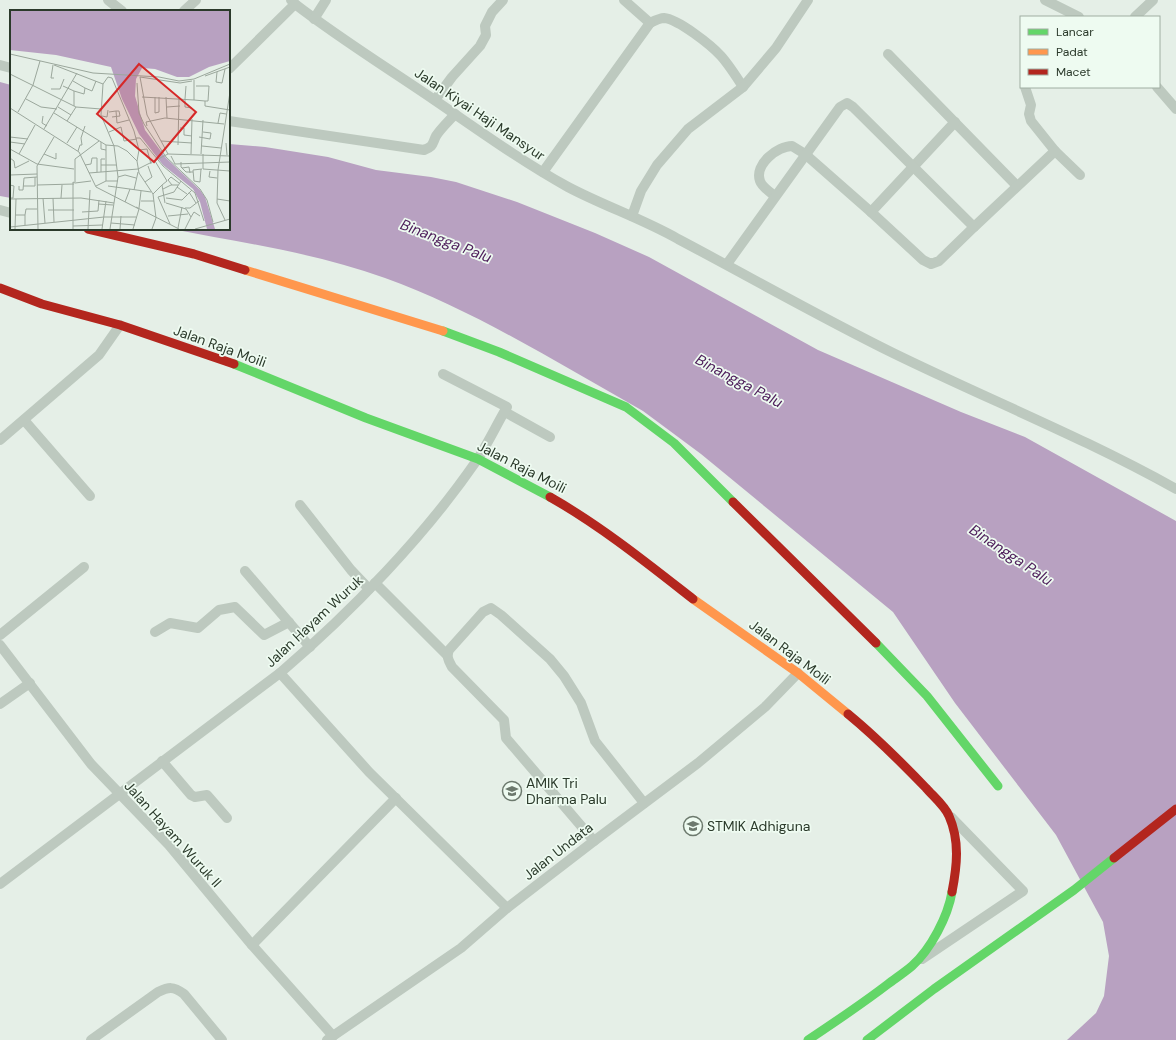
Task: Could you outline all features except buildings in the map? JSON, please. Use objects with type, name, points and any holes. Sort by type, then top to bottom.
[{"type":"street","points":[[108,0],[121,10]]},
{"type":"street","points":[[185,10],[196,0]]},
{"type":"street","points":[[314,19],[326,0]]},
{"type":"street","points":[[435,100],[452,77],[480,46],[486,35],[486,26],[492,12],[503,0]]},
{"type":"street","points":[[624,0],[650,22],[663,18],[671,19],[714,49],[730,67],[742,87]]},
{"type":"street","points":[[632,216],[641,191],[657,164],[688,129],[742,87],[776,48],[808,0]]},
{"type":"street","points":[[1045,0],[1076,16]]},
{"type":"street","points":[[1136,16],[1153,0]]},
{"type":"street","points":[[230,68],[293,2]]},
{"type":"street","name":"Jalan Kiyai Haji Mansyur","points":[[293,2],[314,19],[360,51],[543,172],[650,22]]},
{"type":"street","points":[[888,54],[1017,186]]},
{"type":"street","points":[[0,65],[10,68]]},
{"type":"street","points":[[1025,88],[1031,105],[1029,118],[1055,151],[1080,175]]},
{"type":"street","points":[[1158,88],[1176,109]]},
{"type":"street","points":[[727,264],[840,107],[847,103],[974,227]]},
{"type":"street","points":[[230,121],[424,150],[429,148],[434,143],[436,137],[455,114]]},
{"type":"street","points":[[871,212],[955,122]]},
{"type":"street","points":[[775,196],[765,188],[758,174],[764,162],[777,150],[792,146],[805,154],[923,260],[931,264],[939,261],[1055,151]]},
{"type":"street","points":[[543,172],[590,198],[668,233],[894,354],[1043,422],[1176,489]]},
{"type":"street","points":[[0,210],[10,213]]},
{"type":"street","points":[[93,230],[194,254],[436,328],[499,352],[626,407],[674,442],[880,647],[927,696],[998,786]]},
{"type":"street","name":"Jalan Raja Moili","points":[[0,288],[42,304],[120,325],[245,368],[366,418],[478,459],[531,486],[577,512],[603,530],[695,600],[798,673],[859,723],[897,758],[937,800],[949,815]]},
{"type":"street","points":[[0,440],[99,355],[120,325]]},
{"type":"street","points":[[443,374],[508,407],[505,412],[550,437]]},
{"type":"street","name":"Jalan Hayam Wuruk","points":[[0,884],[280,673],[310,647],[372,586],[438,512],[478,459],[505,412]]},
{"type":"street","points":[[24,420],[90,496]]},
{"type":"street","points":[[300,505],[351,570],[372,586],[447,655],[452,667],[504,720],[506,738],[594,840]]},
{"type":"street","points":[[0,635],[84,567]]},
{"type":"street","points":[[245,571],[310,647]]},
{"type":"street","points":[[155,632],[170,623],[198,628],[219,610],[235,607],[264,635],[289,622]]},
{"type":"street","points":[[447,655],[449,650],[483,612],[491,608],[502,615],[550,659],[564,676],[581,703],[595,741],[644,803]]},
{"type":"street","name":"Jalan Hayam Wuruk II","points":[[0,645],[90,764],[169,845],[330,1038]]},
{"type":"street","points":[[280,673],[370,772],[507,908]]},
{"type":"street","name":"Jalan Undata","points":[[330,1038],[461,948],[507,908],[594,840],[698,764],[765,707],[798,673]]},
{"type":"street","points":[[0,704],[30,684]]},
{"type":"street","points":[[162,761],[191,794],[195,797],[207,796],[227,818]]},
{"type":"street","points":[[252,945],[396,798]]},
{"type":"street","points":[[867,1040],[934,989],[1074,890],[1176,809]]},
{"type":"street","points":[[808,1040],[864,1002],[913,965],[1023,891],[949,815]]},
{"type":"street","points":[[913,965],[928,947],[940,927],[951,898],[957,866],[957,843],[949,815]]},
{"type":"street","points":[[91,1040],[158,992],[167,988],[176,988],[184,994],[222,1040]]},
{"type":"water","points":[[0,82],[10,85],[10,198],[0,196]]},
{"type":"water","name":"Binangga Palu","points":[[230,144],[265,147],[328,157],[376,170],[431,177],[456,182],[517,202],[595,233],[649,257],[818,350],[961,412],[1025,437],[1176,521],[1176,1040],[1067,1040],[1096,1013],[1104,996],[1109,956],[1103,922],[1056,835],[955,703],[893,612],[701,454],[643,411],[517,339],[419,291],[359,269],[279,249],[177,230],[230,230]]},
{"type":"traffic: fast","points":[[443,331],[499,352],[626,407],[674,443],[733,502]]},
{"type":"traffic: fast","points":[[234,364],[366,418],[478,459],[550,497]]},
{"type":"traffic: fast","points":[[876,643],[927,696],[998,786]]},
{"type":"traffic: fast","points":[[867,1040],[934,989],[1074,890],[1114,858]]},
{"type":"traffic: fast","points":[[808,1040],[868,999],[919,959],[938,932],[947,911],[952,892]]},
{"type":"traffic: slow","points":[[245,270],[443,331]]},
{"type":"traffic: slow","points":[[693,599],[798,673],[848,714]]},
{"type":"traffic: jam","points":[[92,230],[194,254],[245,270]]},
{"type":"traffic: jam","points":[[0,288],[42,304],[120,325],[234,364]]},
{"type":"traffic: jam","points":[[550,497],[606,533],[693,599]]},
{"type":"traffic: jam","points":[[733,502],[876,643]]},
{"type":"traffic: jam","points":[[848,714],[898,759],[939,801],[947,812],[955,835],[956,844],[956,863],[952,892]]},
{"type":"traffic: jam","points":[[1114,858],[1176,809]]},
{"type":"place","name":"AMIK Tri Dharma Palu","points":[[512,791]]},
{"type":"place","name":"STMIK Adhiguna","points":[[693,826]]}]
